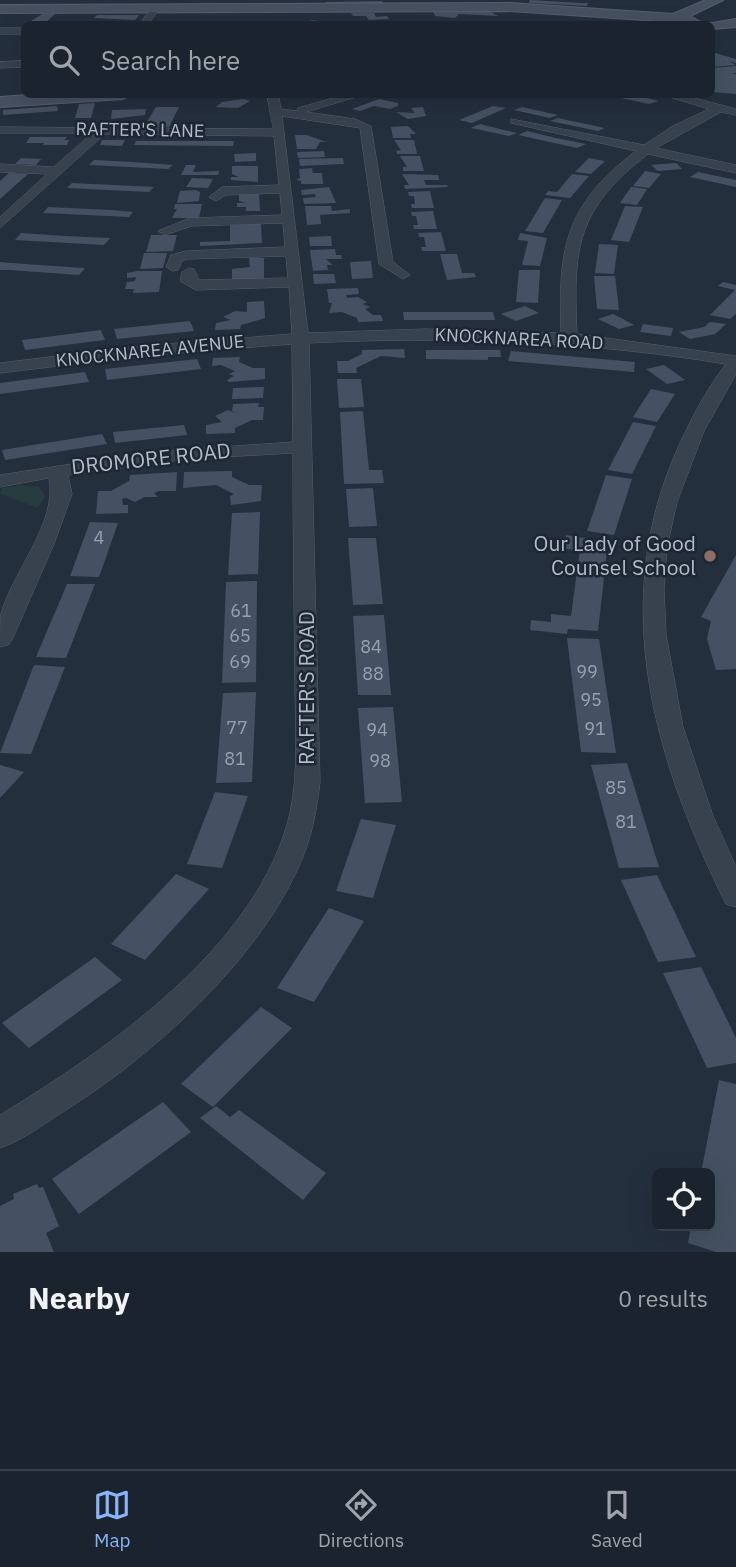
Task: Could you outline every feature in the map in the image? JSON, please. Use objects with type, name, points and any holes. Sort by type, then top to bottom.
[{"type":"street","points":[[0,9],[497,6],[668,20],[718,0]]},
{"type":"street","points":[[146,21],[155,10]]},
{"type":"street","points":[[715,25],[736,23]]},
{"type":"street","points":[[0,31],[21,31]]},
{"type":"street","points":[[0,65],[21,64]]},
{"type":"street","points":[[0,102],[25,98]]},
{"type":"street","name":"RAFTER'S ROAD","points":[[0,1133],[81,1083],[147,1033],[234,946],[271,892],[290,855],[303,813],[307,782],[301,337],[281,132],[273,98]]},
{"type":"street","points":[[278,112],[305,109],[346,98]]},
{"type":"street","points":[[680,98],[736,112]]},
{"type":"street","points":[[569,338],[567,300],[572,240],[589,206],[610,181],[646,149],[720,108]]},
{"type":"street","points":[[278,112],[355,122],[365,126],[386,264],[403,275]]},
{"type":"street","points":[[515,121],[736,169]]},
{"type":"street","name":"RAFTER'S LANE","points":[[0,130],[80,128],[101,131],[281,132]]},
{"type":"street","points":[[0,224],[101,131]]},
{"type":"street","points":[[0,168],[57,171]]},
{"type":"street","points":[[286,189],[222,191],[217,201],[218,215],[288,216]]},
{"type":"street","points":[[165,231],[190,222],[288,216]]},
{"type":"street","points":[[173,267],[176,258],[186,255],[292,251]]},
{"type":"street","points":[[189,272],[188,281],[196,285],[295,282]]},
{"type":"street","name":"KNOCKNAREA ROAD","points":[[301,337],[457,334],[569,338],[736,362]]},
{"type":"street","name":"KNOCKNAREA AVENUE","points":[[0,368],[123,352],[301,337]]},
{"type":"street","points":[[736,362],[708,404],[668,499],[657,548],[653,601],[657,651],[670,727],[717,859],[736,896]]},
{"type":"street","name":"DROMORE ROAD","points":[[0,481],[57,470],[190,452],[302,447]]},
{"type":"street","points":[[0,639],[62,494],[57,470]]},
{"type":"green space","points":[[21,485],[39,487],[45,496],[38,508],[0,494],[2,488]]},
{"type":"building","points":[[530,0],[588,3],[587,6],[529,3]]},
{"type":"building","points":[[382,1],[383,3],[325,2]]},
{"type":"building","points":[[433,11],[491,12],[498,16],[459,14],[455,18],[435,16]]},
{"type":"building","points":[[351,13],[374,13],[376,17],[387,16],[389,19],[369,20],[366,16],[353,16]]},
{"type":"building","points":[[42,14],[55,14],[47,21],[31,21]]},
{"type":"building","points":[[97,15],[139,15],[135,20],[94,18]]},
{"type":"building","points":[[715,53],[736,59],[736,63],[728,61],[736,65],[715,67]]},
{"type":"building","points":[[736,66],[736,73],[731,73],[736,74],[736,94],[715,92],[715,68]]},
{"type":"building","points":[[621,98],[659,101],[649,104]]},
{"type":"building","points":[[244,99],[250,101],[238,108],[216,107],[222,102]]},
{"type":"building","points":[[379,99],[398,103],[398,106],[390,109],[374,106],[360,111],[352,109]]},
{"type":"building","points":[[95,103],[91,118],[75,118],[79,104]]},
{"type":"building","points":[[57,106],[58,111],[3,115],[3,110]]},
{"type":"building","points":[[493,106],[506,108],[472,123],[459,120]]},
{"type":"building","points":[[156,107],[179,107],[169,127],[114,126],[116,122],[147,122]]},
{"type":"building","points":[[423,107],[426,116],[408,119],[396,112],[415,113],[411,108]]},
{"type":"building","points":[[522,107],[558,115],[550,118],[514,110]]},
{"type":"building","points":[[146,109],[145,115],[111,119],[112,110]]},
{"type":"building","points":[[558,118],[605,128],[598,131],[550,121]]},
{"type":"building","points":[[480,124],[517,133],[509,136],[471,128]]},
{"type":"building","points":[[408,126],[416,134],[410,134],[411,138],[393,138],[391,127]]},
{"type":"building","points":[[527,131],[586,144],[577,148],[518,135]]},
{"type":"building","points":[[295,135],[307,135],[326,142],[320,142],[316,149],[297,149]]},
{"type":"building","points":[[30,137],[67,137],[64,140],[69,140],[67,145],[26,143]]},
{"type":"building","points":[[102,140],[125,140],[122,146],[100,145]]},
{"type":"building","points":[[394,140],[414,140],[417,154],[397,154],[396,151],[401,150]]},
{"type":"building","points":[[136,141],[234,141],[233,146],[134,145]]},
{"type":"building","points":[[324,151],[325,157],[298,158],[297,152]]},
{"type":"building","points":[[256,153],[256,161],[235,162],[234,154]]},
{"type":"building","points":[[400,156],[420,156],[424,171],[403,171],[403,167],[407,167]]},
{"type":"building","points":[[21,158],[41,159],[36,165],[15,164]]},
{"type":"building","points":[[343,158],[344,164],[300,166],[299,159]]},
{"type":"building","points":[[589,158],[605,161],[591,174],[575,172]]},
{"type":"building","points":[[94,160],[173,165],[168,169],[89,165]]},
{"type":"building","points":[[676,163],[682,169],[658,171],[651,165]]},
{"type":"building","points":[[186,165],[196,165],[193,172],[219,171],[218,175],[181,175]]},
{"type":"building","points":[[232,166],[258,166],[258,182],[231,180],[231,177],[239,177],[232,174]]},
{"type":"building","points":[[312,168],[313,173],[322,173],[323,184],[301,184],[301,181],[296,180],[300,178],[299,169]]},
{"type":"building","points":[[645,171],[661,174],[649,188],[633,186]]},
{"type":"building","points":[[698,172],[736,180],[736,187],[690,177]]},
{"type":"building","points":[[9,173],[28,174],[0,199],[0,181]]},
{"type":"building","points":[[402,174],[438,175],[439,180],[424,180],[426,185],[448,187],[405,189],[404,185],[409,185]]},
{"type":"building","points":[[572,174],[589,176],[570,198],[545,195],[548,191],[557,192]]},
{"type":"building","points":[[192,178],[213,179],[208,188],[186,187]]},
{"type":"building","points":[[72,183],[154,187],[149,192],[67,188]]},
{"type":"building","points":[[329,187],[336,203],[304,204],[303,198],[316,197],[315,194],[302,195],[301,190]]},
{"type":"building","points":[[631,187],[647,189],[637,205],[620,203]]},
{"type":"building","points":[[180,191],[200,192],[199,201],[177,203]]},
{"type":"building","points":[[430,191],[434,208],[412,208],[411,204],[415,204],[414,196],[409,196],[408,192]]},
{"type":"building","points":[[259,193],[260,211],[246,211],[246,207],[237,207],[237,203],[246,203],[239,201],[239,195]]},
{"type":"building","points":[[545,198],[562,200],[543,233],[525,231]]},
{"type":"building","points":[[175,204],[202,204],[199,218],[172,218],[177,209],[174,209]]},
{"type":"building","points":[[305,206],[331,206],[332,211],[350,209],[350,213],[320,215],[321,224],[307,225]]},
{"type":"building","points":[[625,206],[643,207],[629,242],[611,240]]},
{"type":"building","points":[[48,207],[133,212],[129,217],[43,213]]},
{"type":"building","points":[[433,211],[437,229],[414,229],[413,225],[418,225],[416,216],[412,216],[411,212]]},
{"type":"building","points":[[261,223],[262,243],[200,246],[200,242],[230,241],[230,224]]},
{"type":"building","points":[[441,232],[446,251],[422,251],[421,247],[426,247],[424,237],[419,237],[418,233]]},
{"type":"building","points":[[21,233],[110,238],[104,245],[15,240]]},
{"type":"building","points":[[520,233],[547,238],[540,266],[522,265],[528,241],[518,240]]},
{"type":"building","points":[[151,235],[177,235],[173,251],[146,252]]},
{"type":"building","points":[[331,236],[332,246],[310,246],[309,237]]},
{"type":"building","points":[[599,244],[618,245],[614,274],[595,273]]},
{"type":"building","points":[[335,249],[336,255],[341,255],[342,259],[326,259],[333,265],[327,265],[328,270],[313,271],[310,250]]},
{"type":"building","points":[[144,253],[167,253],[163,268],[140,269]]},
{"type":"building","points":[[440,254],[457,254],[462,273],[474,273],[476,277],[447,280]]},
{"type":"building","points":[[249,257],[264,258],[264,279],[232,279],[232,269],[250,267]]},
{"type":"building","points":[[371,261],[373,278],[352,279],[350,262]]},
{"type":"building","points":[[0,262],[85,268],[79,275],[0,270]]},
{"type":"building","points":[[519,270],[540,270],[538,303],[516,302]]},
{"type":"building","points":[[162,271],[159,292],[133,293],[134,289],[125,289],[127,282],[135,281],[136,277],[127,278],[127,273]]},
{"type":"building","points":[[313,274],[334,274],[336,283],[314,284]]},
{"type":"building","points":[[594,276],[615,276],[619,310],[597,309]]},
{"type":"building","points":[[723,282],[736,285],[736,314],[730,319],[710,315],[735,290],[718,286]]},
{"type":"building","points":[[358,288],[359,294],[346,295],[347,298],[358,297],[367,302],[363,304],[370,307],[365,309],[373,315],[381,315],[383,321],[358,322],[357,318],[342,312],[329,313],[332,303],[329,303],[327,289]]},
{"type":"building","points":[[264,301],[265,318],[241,325],[240,329],[215,330],[216,323],[231,320],[223,317],[235,311],[247,312],[247,302]]},
{"type":"building","points":[[525,306],[539,313],[516,321],[501,314]]},
{"type":"building","points":[[403,312],[493,312],[495,320],[404,320]]},
{"type":"building","points":[[613,314],[634,325],[619,329],[598,319]]},
{"type":"building","points":[[190,321],[194,331],[117,339],[114,329]]},
{"type":"building","points":[[710,322],[726,324],[715,334],[690,339],[679,332],[704,327]]},
{"type":"building","points":[[643,324],[673,328],[671,336],[640,332]]},
{"type":"building","points":[[101,330],[105,340],[25,350],[22,340]]},
{"type":"building","points":[[404,349],[405,358],[381,356],[356,368],[357,373],[338,373],[337,361],[348,361],[362,354],[362,350]]},
{"type":"building","points":[[426,350],[500,350],[501,357],[488,357],[488,360],[426,359]]},
{"type":"building","points":[[511,351],[635,362],[634,372],[508,361]]},
{"type":"building","points":[[240,357],[239,362],[253,368],[265,368],[265,379],[229,382],[227,380],[234,376],[229,374],[235,371],[221,365],[212,366],[213,358]]},
{"type":"building","points":[[197,359],[201,369],[107,380],[105,369]]},
{"type":"building","points":[[664,365],[685,380],[667,384],[646,369]]},
{"type":"building","points":[[85,372],[89,382],[0,394],[0,383]]},
{"type":"building","points":[[337,379],[361,379],[364,407],[339,408]]},
{"type":"building","points":[[264,387],[263,398],[232,399],[233,388]]},
{"type":"building","points":[[651,389],[675,394],[657,422],[633,417]]},
{"type":"building","points":[[259,403],[258,407],[264,407],[263,420],[252,420],[235,428],[235,433],[206,434],[206,425],[222,422],[215,416],[228,410],[238,414],[232,411],[233,404]]},
{"type":"building","points":[[363,411],[369,470],[382,470],[384,483],[344,484],[340,412]]},
{"type":"building","points":[[633,422],[656,426],[632,474],[608,470]]},
{"type":"building","points":[[184,425],[187,435],[115,443],[113,432]]},
{"type":"building","points":[[102,434],[107,444],[5,460],[2,450]]},
{"type":"building","points":[[232,471],[232,477],[249,485],[262,485],[261,501],[231,505],[230,496],[234,494],[216,485],[183,488],[184,472]]},
{"type":"building","points":[[177,472],[176,491],[159,491],[154,493],[158,497],[145,497],[135,502],[122,499],[123,505],[128,505],[128,513],[96,514],[98,491],[111,491],[129,481],[130,475]]},
{"type":"building","points":[[606,475],[632,479],[614,535],[587,531]]},
{"type":"building","points":[[373,488],[377,526],[349,527],[346,489]]},
{"type":"building","points":[[260,512],[258,574],[228,575],[232,513]]},
{"type":"building","points":[[90,522],[118,523],[99,577],[70,576]]},
{"type":"building","points":[[566,535],[608,542],[598,631],[568,629],[567,634],[530,630],[531,620],[551,622],[551,614],[571,616],[580,550],[565,549]]},
{"type":"building","points":[[348,538],[376,538],[383,604],[353,605]]},
{"type":"building","points":[[736,555],[736,669],[716,670],[707,639],[711,621],[701,617]]},
{"type":"building","points":[[257,581],[256,682],[222,683],[226,582]]},
{"type":"building","points":[[67,584],[95,584],[66,658],[36,657]]},
{"type":"building","points":[[384,615],[391,695],[358,695],[353,616]]},
{"type":"building","points":[[567,638],[599,639],[616,753],[581,752]]},
{"type":"building","points":[[34,665],[65,667],[31,754],[0,753]]},
{"type":"building","points":[[256,692],[252,782],[216,783],[223,693]]},
{"type":"building","points":[[393,707],[402,802],[365,803],[358,708]]},
{"type":"building","points":[[627,763],[659,867],[619,868],[591,765]]},
{"type":"building","points":[[0,765],[24,772],[0,798]]},
{"type":"building","points":[[215,792],[248,796],[222,868],[187,864]]},
{"type":"building","points":[[361,819],[396,825],[373,898],[336,891]]},
{"type":"building","points":[[176,874],[209,889],[145,960],[111,944]]},
{"type":"building","points":[[657,875],[696,957],[658,962],[621,880]]},
{"type":"building","points":[[329,908],[364,921],[314,1002],[277,988]]},
{"type":"building","points":[[95,957],[122,980],[29,1048],[2,1023]]},
{"type":"building","points":[[701,967],[736,1038],[736,1063],[707,1068],[663,973]]},
{"type":"building","points":[[261,1007],[292,1028],[213,1107],[181,1084]]},
{"type":"building","points":[[719,1080],[736,1084],[736,1252],[716,1252],[688,1243],[690,1231],[715,1231],[715,1168],[702,1168]]},
{"type":"building","points":[[163,1102],[191,1132],[79,1214],[52,1179]]},
{"type":"building","points":[[216,1106],[230,1117],[239,1110],[326,1173],[303,1200],[200,1118]]},
{"type":"building","points":[[37,1184],[39,1188],[43,1187],[59,1226],[46,1233],[54,1252],[0,1252],[0,1206],[14,1199],[13,1194]]},
{"type":"place","name":"Our Lady of Good Counsel School","points":[[710,556]]}]
